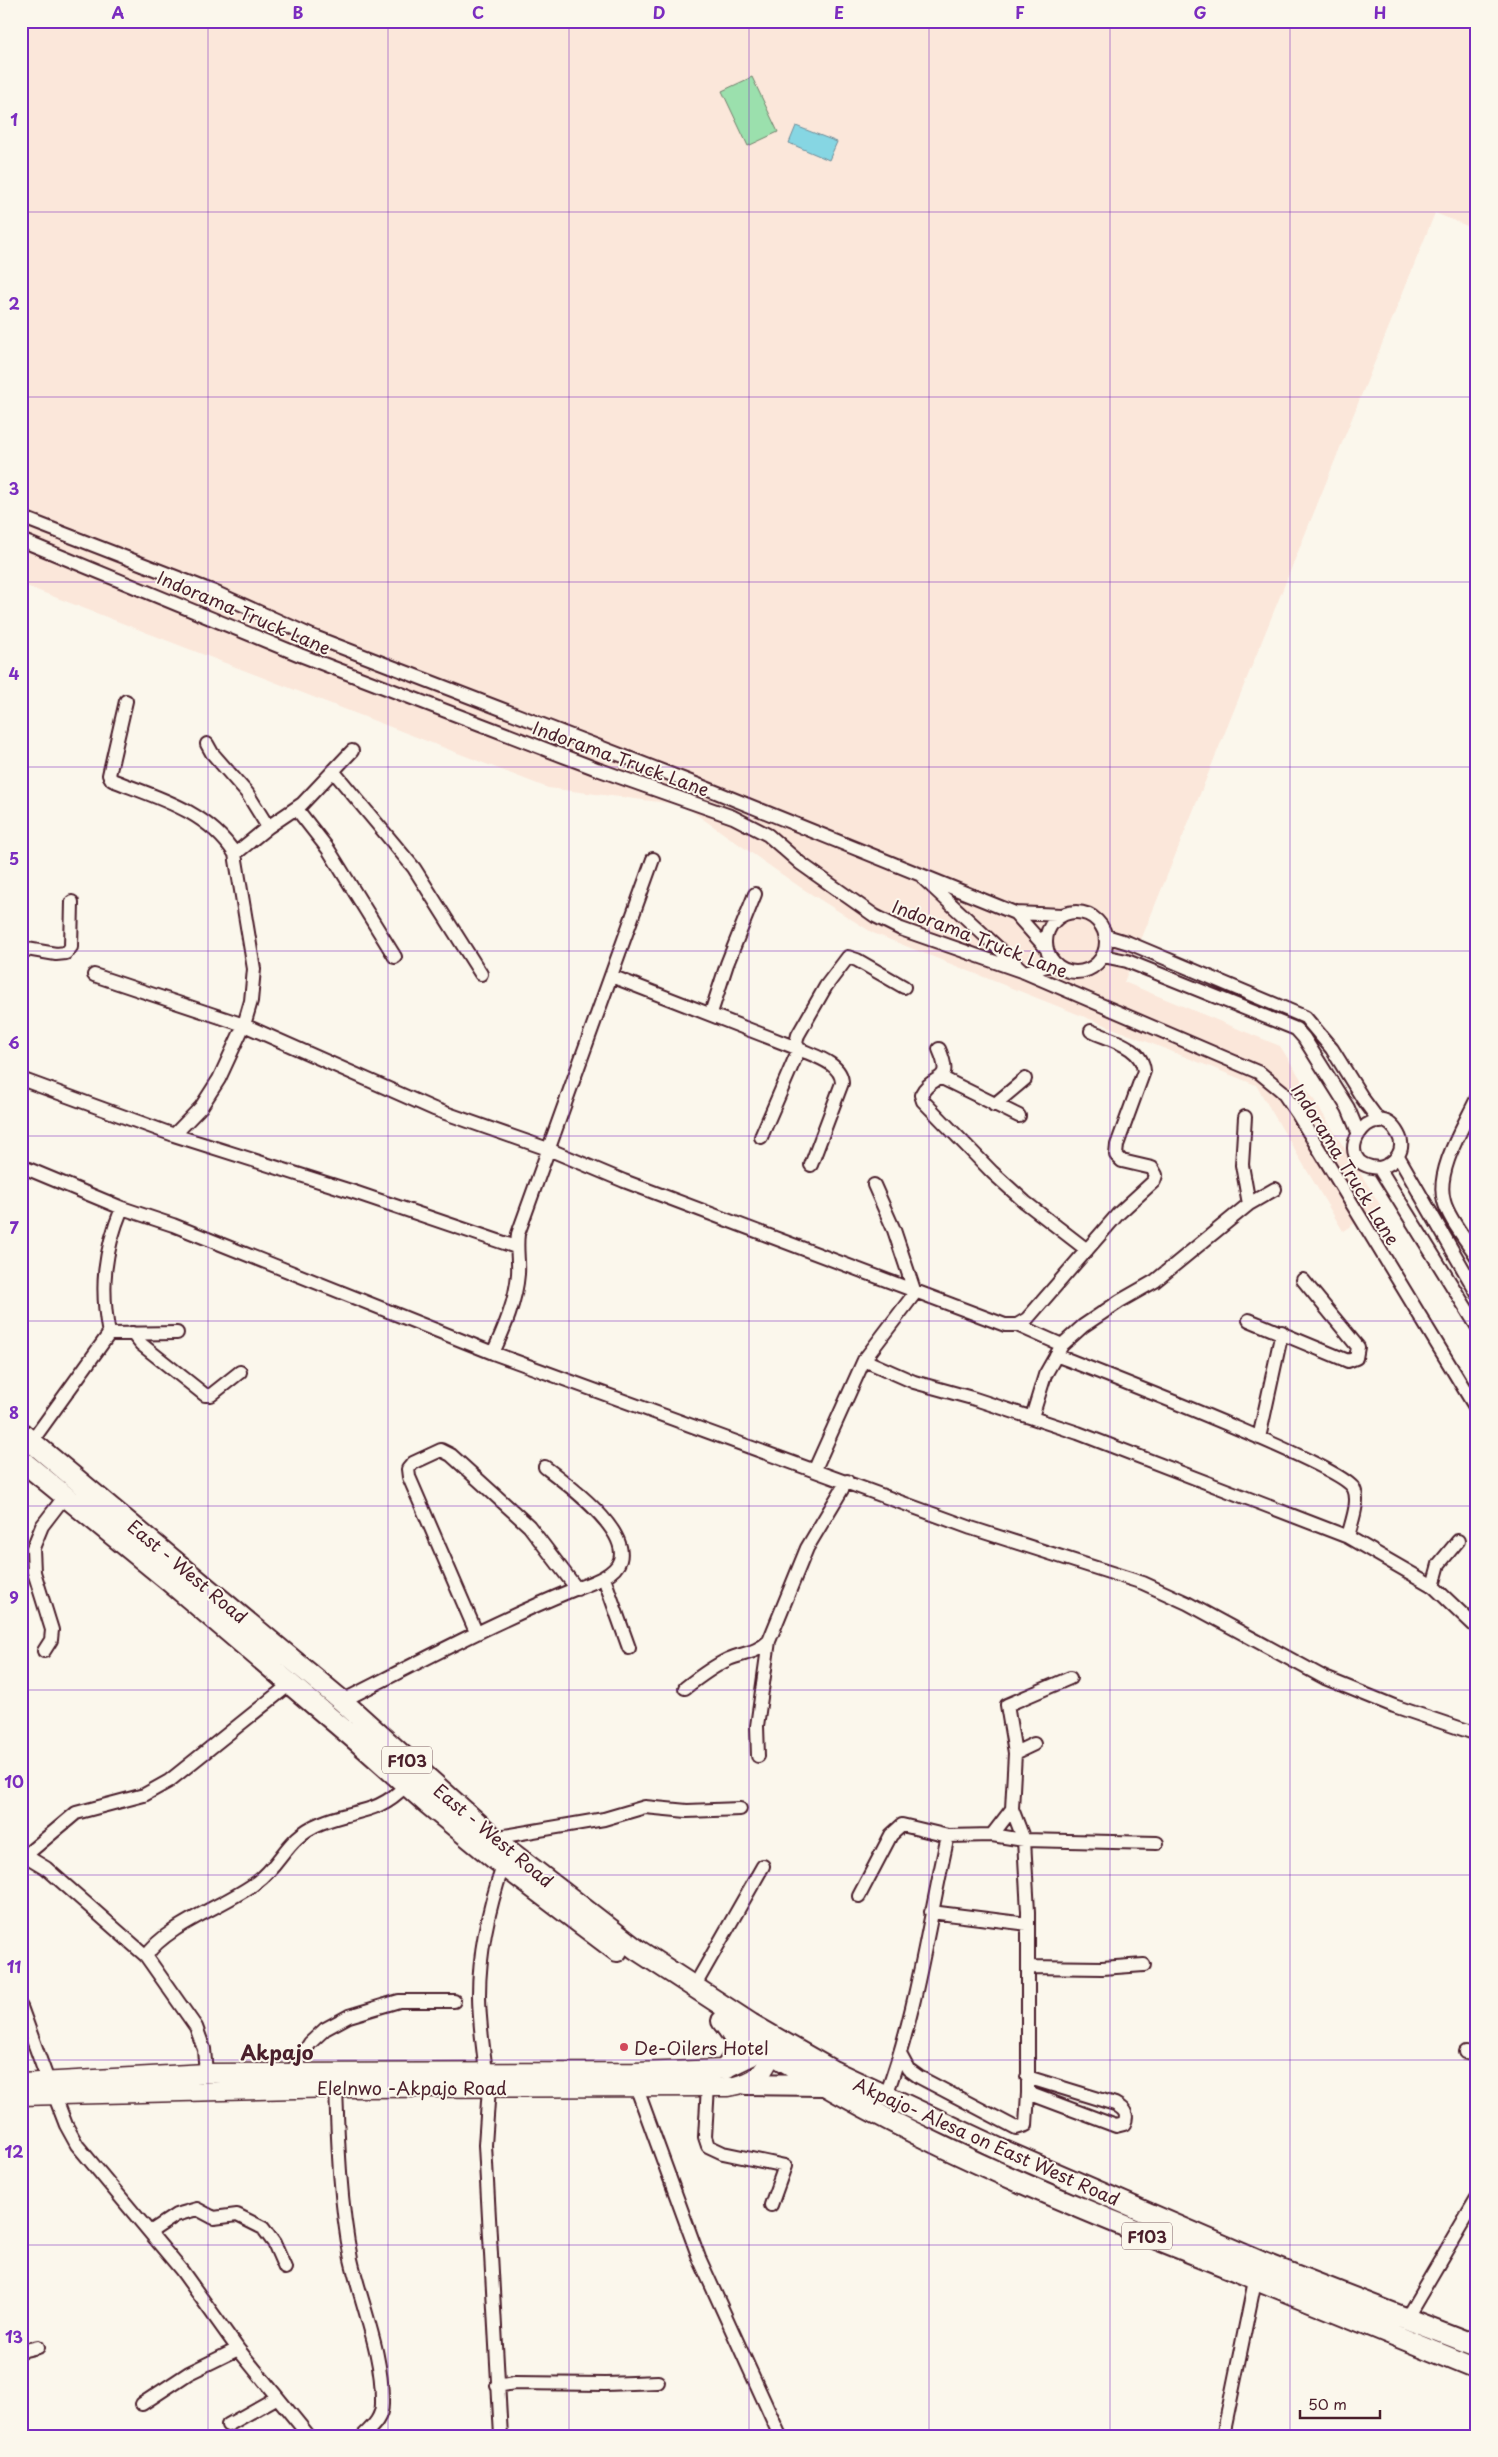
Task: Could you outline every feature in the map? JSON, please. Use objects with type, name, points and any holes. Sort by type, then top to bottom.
[{"type":"main road","name":"East - West Road","points":[[27,1437],[342,1701],[494,1838],[636,1949],[694,1987],[771,2044]]},
{"type":"main road","name":"East - West Road","points":[[21,1460],[290,1684],[503,1866],[629,1959],[722,2021],[771,2044],[828,2078]]},
{"type":"main road","points":[[722,2021],[736,2041],[737,2051],[725,2069]]},
{"type":"main road","points":[[21,2083],[51,2088],[206,2073],[291,2073],[487,2080],[725,2069],[740,2063],[771,2044]]},
{"type":"main road","points":[[746,2084],[763,2070],[771,2044]]},
{"type":"main road","points":[[746,2084],[828,2078]]},
{"type":"main road","name":"Akpajo- Alesa on East West Road","points":[[828,2078],[886,2095],[1258,2270],[1477,2369]]},
{"type":"main road","name":"Akpajo- Alesa on East West Road","points":[[828,2078],[990,2169],[1103,2219],[1406,2319],[1477,2346]]},
{"type":"main road","name":"Elelnwo -Akpajo Road","points":[[21,2096],[51,2088],[336,2088],[487,2080],[636,2086],[746,2084]]},
{"type":"street","points":[[21,517],[204,588],[312,636],[701,786],[1015,912],[1062,915],[1077,911],[1092,915],[1100,923],[1106,936],[1103,956],[1097,964],[1081,971],[1072,972],[1056,964],[1047,949],[1015,912]]},
{"type":"street","name":"Indorama Truck Lane","points":[[21,540],[300,655],[688,802],[733,817],[768,835],[800,863],[875,916],[892,925],[1024,972],[1260,1073],[1282,1090],[1477,1410]]},
{"type":"street","points":[[126,701],[110,763],[109,775],[112,780],[168,800],[200,819],[228,842],[236,854],[254,969],[251,1001],[244,1025],[219,1079],[201,1107],[174,1135]]},
{"type":"street","points":[[207,744],[212,753],[247,793],[268,827]]},
{"type":"street","points":[[236,854],[268,827],[296,808],[334,772],[352,751]]},
{"type":"street","points":[[334,772],[414,868],[481,974]]},
{"type":"street","points":[[688,802],[701,786]]},
{"type":"street","points":[[296,808],[328,850],[394,957]]},
{"type":"street","points":[[493,1353],[514,1298],[518,1274],[516,1247],[518,1234],[653,859]]},
{"type":"street","points":[[919,874],[1024,972],[1056,964]]},
{"type":"street","points":[[711,1013],[726,964],[755,894]]},
{"type":"street","points":[[21,948],[56,954],[66,953],[71,947],[72,902]]},
{"type":"street","points":[[1047,949],[1049,930],[1062,915]]},
{"type":"street","points":[[1106,936],[1129,943],[1305,1017],[1332,1049],[1363,1099],[1380,1122]]},
{"type":"street","points":[[1103,956],[1127,961],[1296,1029],[1304,1038],[1348,1108],[1358,1132]]},
{"type":"street","points":[[761,1137],[799,1049],[796,1043],[798,1035],[826,986],[848,957],[904,987]]},
{"type":"street","points":[[94,975],[244,1025],[434,1109],[548,1149],[624,1182],[1005,1326],[1017,1325],[1027,1319],[1118,1214],[1154,1181],[1156,1175],[1152,1168],[1122,1161],[1116,1155],[1116,1145],[1144,1071],[1143,1063],[1139,1055],[1130,1049],[1091,1031]]},
{"type":"street","points":[[612,976],[711,1013],[799,1049],[826,1061],[839,1072],[842,1077],[842,1083],[811,1165]]},
{"type":"street","points":[[939,1049],[945,1071],[942,1078],[923,1091],[921,1095],[924,1101],[992,1172],[1025,1202],[1087,1250]]},
{"type":"street","points":[[942,1078],[1019,1116]]},
{"type":"street","points":[[21,1079],[174,1135],[357,1193],[516,1247]]},
{"type":"street","points":[[994,1105],[1025,1079]]},
{"type":"street","points":[[1477,1098],[1446,1164],[1441,1189],[1444,1203],[1477,1257]]},
{"type":"street","points":[[1245,1116],[1242,1165],[1249,1204]]},
{"type":"street","points":[[1380,1122],[1392,1126],[1400,1137],[1401,1143],[1398,1156],[1394,1162],[1379,1168],[1366,1166],[1357,1157],[1354,1144],[1358,1132],[1364,1126],[1380,1122]]},
{"type":"street","points":[[1398,1156],[1477,1293]]},
{"type":"street","points":[[21,1166],[122,1208],[173,1224],[493,1353],[815,1469],[971,1528],[1143,1583],[1187,1603],[1325,1678],[1394,1706],[1477,1734]]},
{"type":"street","points":[[1379,1168],[1477,1326]]},
{"type":"street","points":[[874,1185],[894,1230],[916,1293]]},
{"type":"street","points":[[1032,1417],[1045,1375],[1059,1350],[1082,1326],[1155,1281],[1249,1204],[1275,1189]]},
{"type":"street","points":[[110,1334],[105,1311],[104,1268],[110,1238],[122,1208]]},
{"type":"street","points":[[1248,1320],[1282,1332],[1348,1361],[1356,1358],[1358,1347],[1303,1280]]},
{"type":"street","points":[[815,1469],[864,1360],[916,1293]]},
{"type":"street","points":[[1017,1325],[1059,1350],[1336,1473],[1350,1483],[1357,1500],[1348,1537]]},
{"type":"street","points":[[1259,1438],[1282,1332]]},
{"type":"street","points":[[132,1333],[141,1344],[205,1395],[211,1395],[240,1372]]},
{"type":"street","points":[[27,1437],[110,1334],[177,1333]]},
{"type":"street","points":[[864,1360],[914,1382],[1032,1417],[1348,1537],[1433,1586],[1477,1628]]},
{"type":"street","points":[[476,1632],[409,1477],[408,1469],[413,1464],[440,1450],[451,1455],[528,1526],[577,1589]]},
{"type":"street","points":[[342,1701],[476,1632],[604,1578],[620,1562],[621,1550],[616,1537],[580,1492],[545,1467]]},
{"type":"street","points":[[758,1756],[758,1726],[769,1641],[807,1548],[847,1481]]},
{"type":"street","points":[[44,1651],[51,1640],[52,1630],[34,1572],[33,1548],[42,1526],[65,1496]]},
{"type":"street","points":[[1433,1586],[1439,1564],[1458,1541]]},
{"type":"street","points":[[604,1578],[629,1648]]},
{"type":"street","points":[[685,1688],[730,1658],[756,1651],[769,1641]]},
{"type":"street","points":[[901,2056],[908,2069],[919,2077],[1016,2128],[1023,2127],[1027,2120],[1028,1924],[1024,1840],[1012,1809],[1015,1753],[1007,1705],[1070,1678]]},
{"type":"street","points":[[206,2073],[204,2049],[196,2027],[146,1956],[46,1868],[24,1854],[76,1813],[144,1796],[168,1780],[290,1684]]},
{"type":"street","points":[[1015,1753],[1034,1744]]},
{"type":"street","points":[[146,1956],[167,1936],[259,1881],[300,1834],[321,1823],[382,1805],[395,1797],[406,1785]]},
{"type":"street","points":[[494,1838],[604,1819],[645,1807],[687,1811],[740,1809]]},
{"type":"street","points":[[992,1835],[1012,1809]]},
{"type":"street","points":[[859,1896],[897,1828],[908,1826],[948,1836],[992,1835],[1024,1840],[1157,1843]]},
{"type":"street","points":[[886,2095],[901,2056],[911,2015],[948,1836]]},
{"type":"street","points":[[501,2436],[484,2145],[487,2080],[479,1997],[479,1973],[489,1907],[503,1866]]},
{"type":"street","points":[[694,1987],[763,1866]]},
{"type":"street","points":[[931,1912],[1028,1924]]},
{"type":"street","points":[[1028,1967],[1102,1968],[1144,1965]]},
{"type":"street","points":[[291,2073],[310,2043],[325,2029],[349,2016],[399,2001],[454,2001]]},
{"type":"street","points":[[21,2007],[66,2125],[77,2144],[182,2271],[238,2349],[276,2398],[309,2436]]},
{"type":"street","points":[[1027,2077],[1115,2104],[1123,2108],[1127,2114],[1126,2120],[1124,2124],[1116,2126],[1028,2093]]},
{"type":"street","points":[[636,2086],[698,2258],[780,2436]]},
{"type":"street","points":[[708,2086],[705,2138],[708,2146],[723,2153],[784,2166],[771,2205]]},
{"type":"street","points":[[336,2088],[339,2152],[349,2240],[352,2259],[377,2352],[382,2404],[381,2416],[363,2436]]},
{"type":"street","points":[[1406,2319],[1477,2198]]},
{"type":"street","points":[[150,2232],[176,2215],[197,2209],[214,2218],[237,2215],[264,2228],[274,2243],[285,2268]]},
{"type":"street","points":[[1223,2436],[1258,2270]]},
{"type":"street","points":[[21,2351],[38,2347]]},
{"type":"street","points":[[142,2404],[189,2373],[238,2349]]},
{"type":"street","points":[[497,2386],[514,2383],[606,2384],[658,2382]]},
{"type":"street","points":[[228,2425],[276,2398]]},
{"type":"shaded area","points":[[21,21],[1477,21],[1477,230],[1435,213],[1124,982],[1280,1046],[1381,1206],[1343,1231],[1256,1085],[873,933],[800,887],[683,805],[548,788],[21,584]]},
{"type":"green space","points":[[752,77],[778,132],[748,146],[722,91]]},
{"type":"water","points":[[796,126],[837,142],[829,160],[789,143]]},
{"type":"place","name":"De-Oilers Hotel","points":[[624,2047]]},
{"type":"district","name":"Akpajo","points":[[277,2052]]}]
